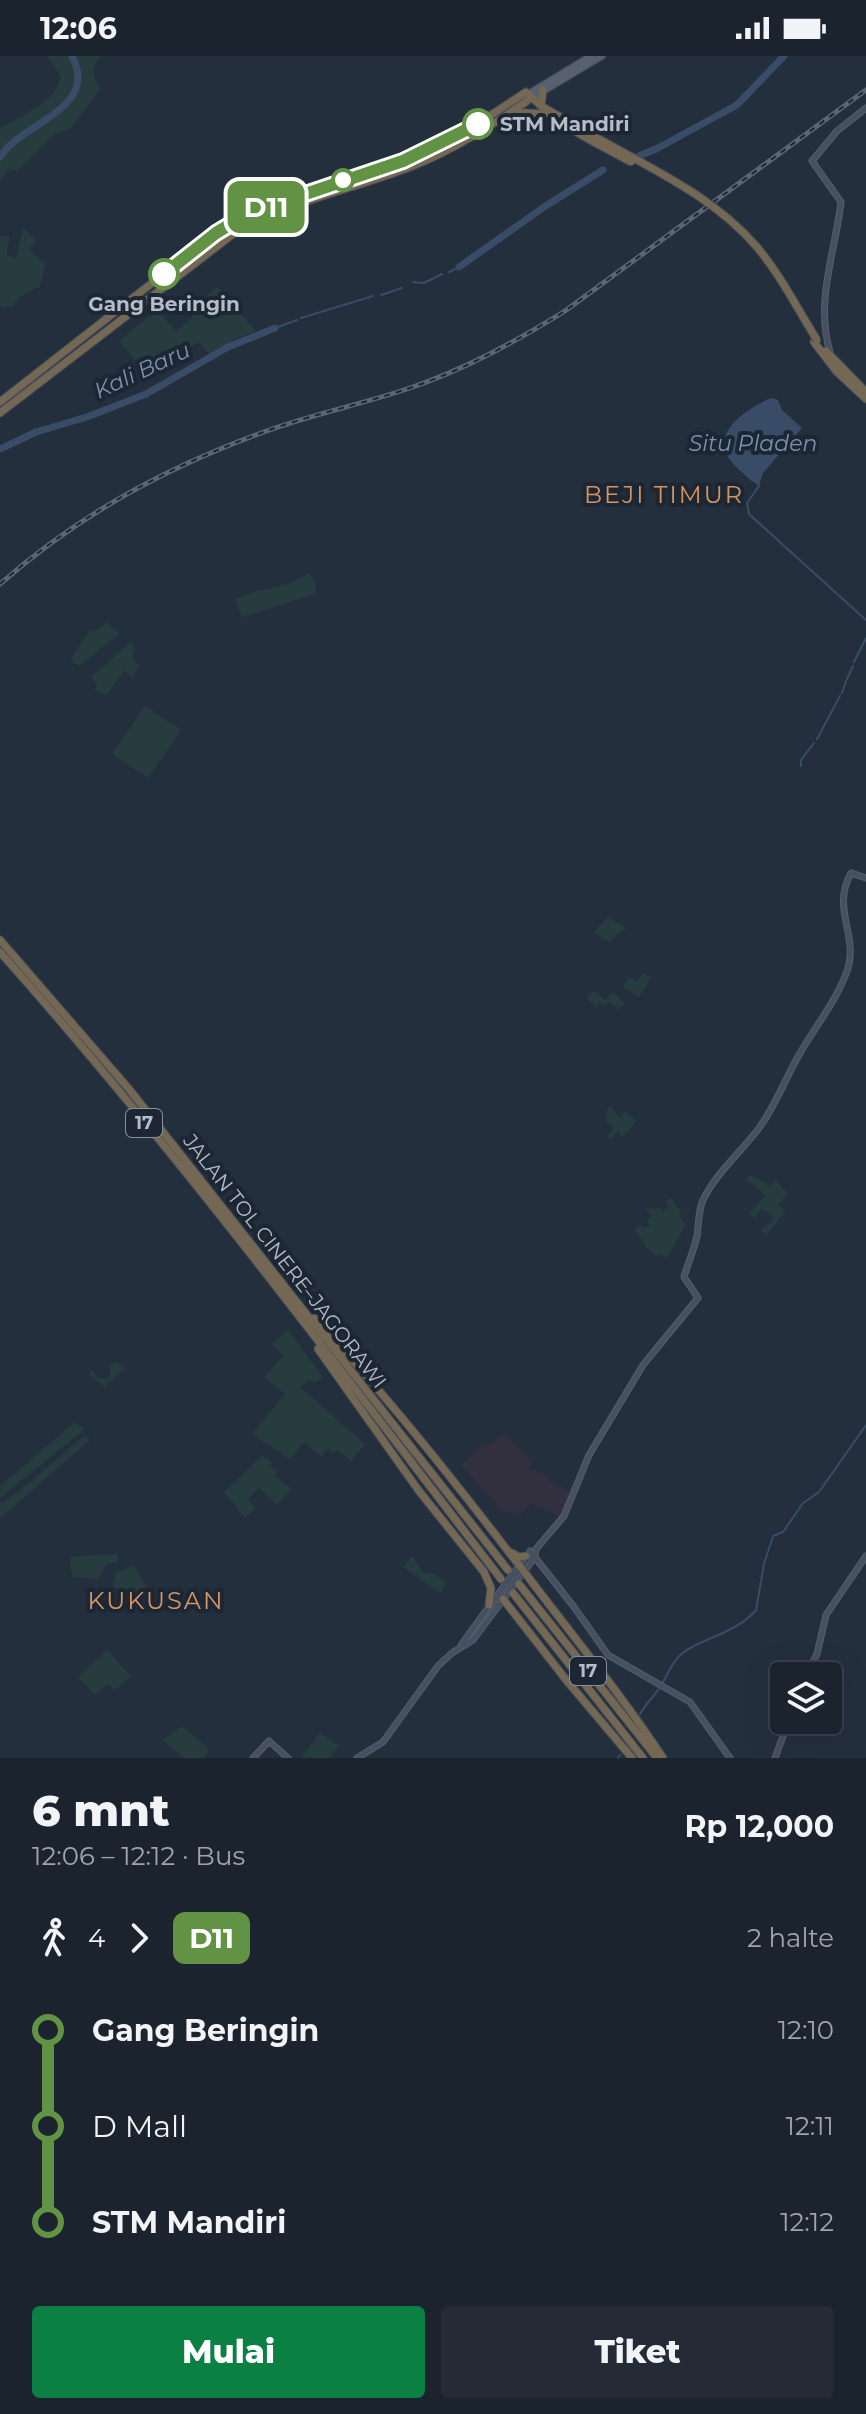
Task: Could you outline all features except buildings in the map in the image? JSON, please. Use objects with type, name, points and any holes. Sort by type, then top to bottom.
[{"type":"highway","points":[[543,90],[543,110]]},
{"type":"highway","points":[[527,96],[543,110],[682,190],[726,221],[766,266],[835,369],[866,399]]},
{"type":"highway","points":[[0,404],[217,235],[255,215],[460,146],[509,113],[527,96]]},
{"type":"highway","points":[[409,165],[527,96]]},
{"type":"highway","points":[[509,113],[543,110]]},
{"type":"highway","points":[[0,416],[237,231],[284,207]]},
{"type":"highway","points":[[816,341],[866,392]]},
{"type":"highway","name":"JALAN TOL CINERE–JAGORAWI","points":[[0,940],[129,1089],[501,1579]]},
{"type":"highway","name":"JALAN TOL CINERE–JAGORAWI","points":[[0,952],[273,1278],[508,1570]]},
{"type":"highway","points":[[273,1278],[354,1361],[507,1549],[612,1685],[660,1758]]},
{"type":"highway","points":[[273,1278],[397,1462],[484,1572],[491,1588],[489,1605]]},
{"type":"highway","points":[[507,1549],[519,1557],[532,1553]]},
{"type":"highway","name":"17","points":[[519,1584],[660,1758]]},
{"type":"highway","name":"17","points":[[513,1593],[643,1758]]},
{"type":"highway","points":[[503,1599],[632,1758]]},
{"type":"main road","points":[[527,96],[588,56]]},
{"type":"main road","points":[[527,96],[602,56]]},
{"type":"street","points":[[831,355],[824,333],[823,309],[841,202],[812,161],[837,131],[866,108]]},
{"type":"street","points":[[357,1758],[383,1742],[438,1666],[459,1649],[503,1599],[532,1553],[564,1516],[596,1441],[649,1356],[698,1298],[684,1277],[697,1236],[702,1204],[712,1186],[768,1115],[841,985],[851,952],[843,896],[851,873],[866,878]]},
{"type":"street","points":[[532,1553],[608,1655],[693,1705],[730,1758]]},
{"type":"street","points":[[813,1662],[826,1615],[866,1556]]},
{"type":"street","points":[[470,1637],[489,1605],[522,1568]]},
{"type":"street","points":[[775,1758],[784,1734]]},
{"type":"street","points":[[253,1758],[269,1741],[288,1758]]},
{"type":"shaded area","points":[[504,1433],[533,1461],[529,1469],[548,1476],[547,1479],[572,1493],[560,1517],[531,1503],[519,1516],[509,1512],[505,1514],[461,1465],[482,1446],[492,1443]]},
{"type":"green space","points":[[47,56],[101,56],[94,72],[100,89],[71,128],[54,134],[17,171],[10,168],[0,181],[0,128],[44,102],[61,77]]},
{"type":"green space","points":[[23,228],[36,240],[29,250],[45,264],[40,286],[20,296],[13,306],[4,308],[0,305],[0,236],[9,237],[7,255],[16,258]]},
{"type":"green space","points":[[218,287],[256,331],[237,338],[210,355],[199,342],[147,374],[119,341],[158,309],[176,332],[210,300],[207,295]]},
{"type":"green space","points":[[309,573],[315,582],[316,594],[242,617],[235,599],[292,582]]},
{"type":"green space","points":[[107,622],[119,634],[79,666],[70,660],[90,630],[93,632]]},
{"type":"green space","points":[[131,642],[135,649],[132,657],[139,667],[133,677],[124,671],[106,695],[95,690],[97,684],[91,677]]},
{"type":"green space","points":[[145,706],[181,730],[148,778],[112,754]]},
{"type":"green space","points":[[608,917],[626,928],[609,942],[594,932]]},
{"type":"green space","points":[[643,973],[651,978],[639,997],[623,987],[629,977],[637,982]]},
{"type":"green space","points":[[594,990],[605,1000],[613,992],[625,1003],[619,1010],[609,1001],[596,1007],[587,998]]},
{"type":"green space","points":[[610,1106],[619,1117],[626,1111],[636,1122],[623,1137],[618,1131],[611,1139],[607,1136],[614,1128],[606,1121],[608,1118],[605,1115]]},
{"type":"green space","points":[[750,1174],[770,1186],[776,1180],[788,1194],[778,1205],[786,1211],[766,1235],[761,1230],[773,1221],[771,1215],[762,1209],[755,1218],[749,1213],[765,1195],[746,1179]]},
{"type":"green space","points":[[671,1199],[681,1211],[679,1215],[686,1224],[667,1258],[660,1254],[656,1256],[635,1230],[639,1225],[646,1228],[650,1224],[647,1221],[651,1215],[646,1209],[659,1208],[663,1212],[668,1205],[665,1203]]},
{"type":"green space","points":[[288,1330],[323,1377],[314,1383],[308,1379],[301,1388],[365,1444],[351,1461],[337,1449],[334,1453],[328,1448],[322,1457],[304,1442],[290,1459],[252,1434],[285,1394],[264,1377],[283,1356],[272,1344]]},
{"type":"green space","points":[[118,1362],[127,1370],[124,1369],[107,1384],[107,1388],[89,1375],[92,1370],[97,1377],[106,1379],[110,1375],[110,1365]]},
{"type":"green space","points":[[75,1422],[85,1429],[0,1498],[0,1486]]},
{"type":"green space","points":[[85,1435],[90,1440],[0,1518],[0,1504]]},
{"type":"green space","points":[[262,1456],[272,1462],[269,1465],[277,1472],[274,1475],[291,1489],[277,1505],[259,1487],[248,1499],[255,1508],[245,1518],[224,1492]]},
{"type":"green space","points":[[118,1554],[118,1562],[106,1565],[98,1579],[72,1577],[70,1557]]},
{"type":"green space","points":[[412,1556],[423,1572],[435,1574],[446,1583],[440,1593],[403,1567]]},
{"type":"green space","points":[[134,1566],[148,1590],[132,1597],[113,1586],[116,1572]]},
{"type":"green space","points":[[107,1650],[131,1676],[115,1690],[108,1684],[95,1695],[78,1677]]},
{"type":"green space","points":[[182,1726],[209,1749],[203,1758],[184,1758],[163,1740]]},
{"type":"green space","points":[[320,1733],[339,1746],[330,1758],[301,1758]]},
{"type":"water","name":"Situ Pladen","points":[[771,398],[778,400],[782,410],[802,428],[763,473],[759,486],[729,458],[724,439],[740,417]]},
{"type":"waterway","points":[[0,157],[24,134],[67,102],[76,89],[78,74],[72,56]]},
{"type":"waterway","name":"Kali Baru","points":[[632,159],[737,105],[784,56]]},
{"type":"waterway","name":"Kali Baru","points":[[459,267],[603,170]]},
{"type":"waterway","name":"Kali Baru","points":[[449,272],[455,269]]},
{"type":"waterway","name":"Kali Baru","points":[[413,282],[424,283],[442,274]]},
{"type":"waterway","name":"Kali Baru","points":[[381,295],[402,288]]},
{"type":"waterway","name":"Kali Baru","points":[[301,318],[373,296]]},
{"type":"waterway","name":"Kali Baru","points":[[275,328],[297,320]]},
{"type":"waterway","name":"Kali Baru","points":[[0,449],[36,432],[87,417],[146,394],[228,347],[275,328]]},
{"type":"waterway","points":[[759,486],[747,503],[749,514],[866,620]]},
{"type":"waterway","points":[[854,662],[866,638]]},
{"type":"waterway","points":[[847,679],[853,666]]},
{"type":"waterway","points":[[842,693],[846,681]]},
{"type":"waterway","points":[[817,739],[840,696]]},
{"type":"waterway","points":[[801,766],[801,760],[814,743]]},
{"type":"waterway","points":[[640,1714],[679,1656],[734,1627],[756,1610],[764,1564],[773,1536],[783,1532],[803,1503],[819,1492],[866,1425]]},
{"type":"railway","points":[[0,584],[60,536],[156,478],[279,427],[428,381],[527,334],[565,311],[866,90]]},
{"type":"bus line","name":"D11","points":[[164,274],[216,233],[249,213],[403,161],[478,124]]},
{"type":"place","name":"STM Mandiri","points":[[478,124]]},
{"type":"place","name":"Gang Beringin","points":[[164,274]]},
{"type":"district","name":"BEJI TIMUR","points":[[664,495]]},
{"type":"district","name":"KUKUSAN","points":[[156,1601]]}]
